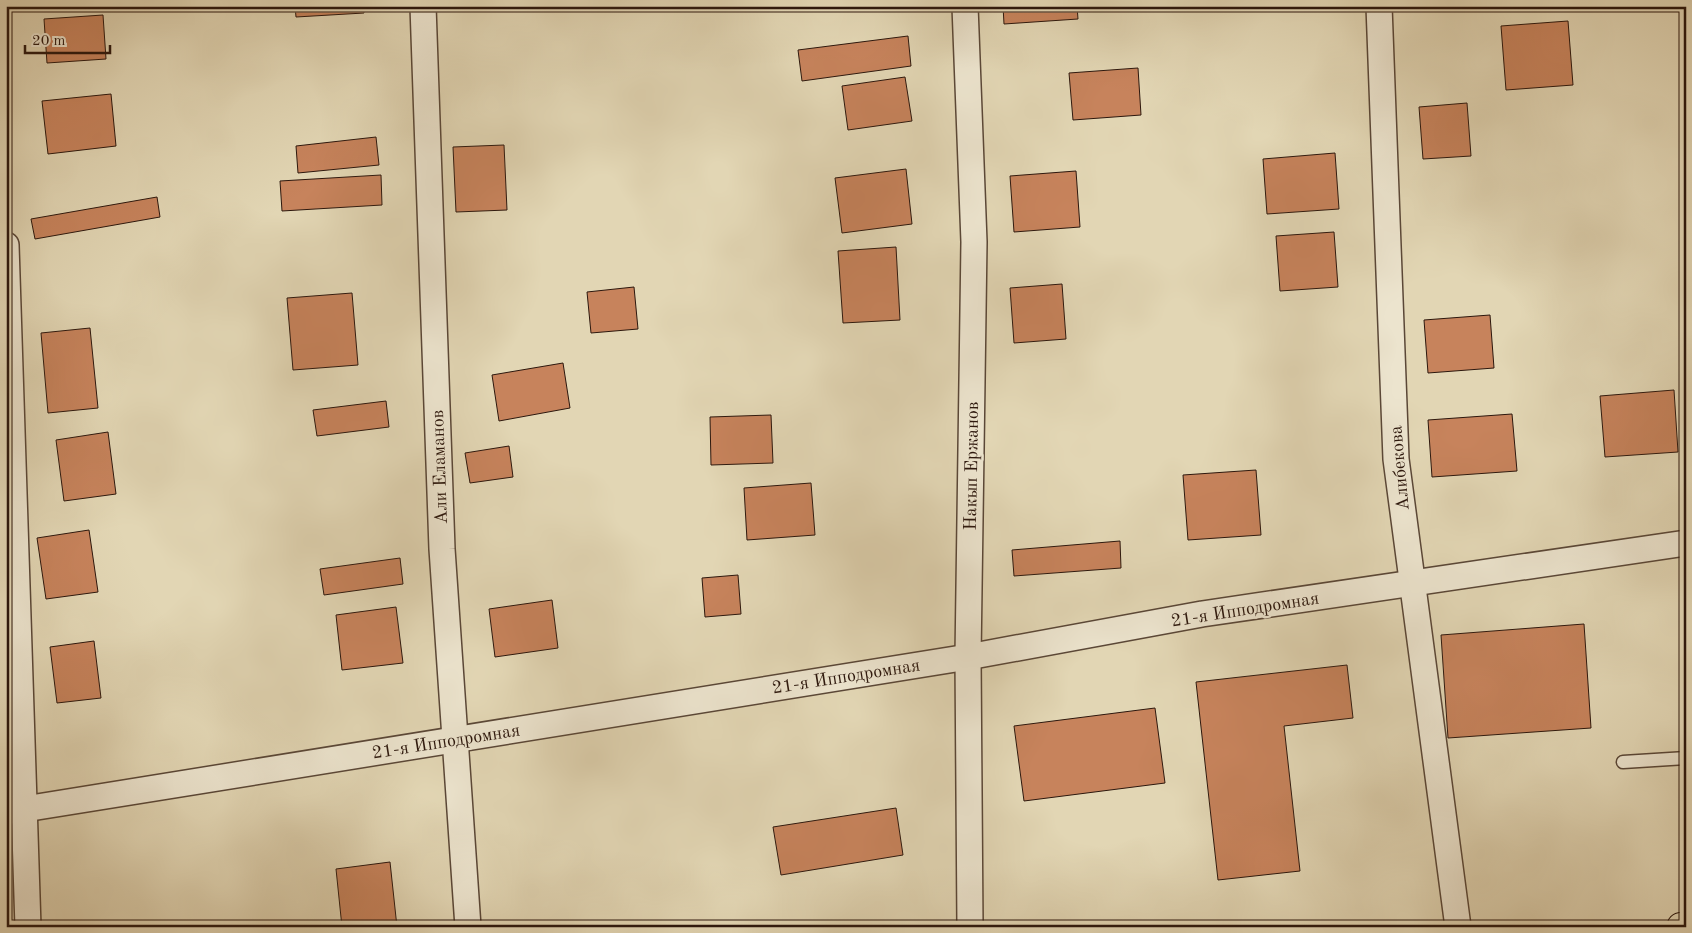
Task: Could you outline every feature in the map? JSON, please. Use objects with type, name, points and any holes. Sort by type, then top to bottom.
[{"type":"main road","points":[[1681,927],[1686,926]]},
{"type":"street","name":"Али Еламанов","points":[[423,6],[442,549],[468,927]]},
{"type":"street","name":"Накып Ержанов","points":[[965,6],[974,242],[968,657],[970,927]]},
{"type":"street","name":"Алибекова","points":[[1379,6],[1396,459],[1458,927]]},
{"type":"street","points":[[6,245],[15,811],[28,927]]},
{"type":"street","name":"21-я Ипподромная","points":[[15,811],[968,657],[1202,614],[1686,543]]},
{"type":"lane","points":[[1623,762],[1686,758]]},
{"type":"building","points":[[295,6],[364,6],[364,13],[296,17]]},
{"type":"building","points":[[1003,6],[1077,6],[1078,19],[1004,24]]},
{"type":"building","points":[[103,15],[106,59],[47,63],[44,19]]},
{"type":"building","points":[[1568,21],[1573,85],[1506,90],[1501,26]]},
{"type":"building","points":[[908,36],[911,66],[802,81],[798,50]]},
{"type":"building","points":[[1138,68],[1141,115],[1073,120],[1069,73]]},
{"type":"building","points":[[905,77],[912,121],[848,130],[842,86]]},
{"type":"building","points":[[111,94],[116,146],[48,154],[42,101]]},
{"type":"building","points":[[1467,103],[1471,156],[1423,159],[1419,107]]},
{"type":"building","points":[[376,137],[379,165],[298,173],[296,146]]},
{"type":"building","points":[[504,145],[507,210],[456,212],[453,147]]},
{"type":"building","points":[[1335,153],[1339,209],[1267,214],[1263,159]]},
{"type":"building","points":[[906,169],[912,224],[842,233],[835,178]]},
{"type":"building","points":[[1076,171],[1080,227],[1014,232],[1010,176]]},
{"type":"building","points":[[381,175],[382,205],[282,211],[280,181]]},
{"type":"building","points":[[157,197],[160,217],[35,239],[31,219]]},
{"type":"building","points":[[1334,232],[1338,287],[1280,291],[1276,236]]},
{"type":"building","points":[[896,247],[900,320],[843,323],[838,251]]},
{"type":"building","points":[[1062,284],[1066,339],[1014,343],[1010,288]]},
{"type":"building","points":[[634,287],[638,329],[591,333],[587,292]]},
{"type":"building","points":[[352,293],[358,365],[293,370],[287,298]]},
{"type":"building","points":[[1490,315],[1494,368],[1428,373],[1424,320]]},
{"type":"building","points":[[90,328],[98,408],[48,413],[41,333]]},
{"type":"building","points":[[563,363],[570,408],[499,421],[492,375]]},
{"type":"building","points":[[1674,390],[1678,452],[1605,457],[1600,396]]},
{"type":"building","points":[[386,401],[389,427],[317,436],[313,410]]},
{"type":"building","points":[[1512,414],[1517,471],[1432,477],[1428,420]]},
{"type":"building","points":[[771,415],[773,463],[711,465],[710,417]]},
{"type":"building","points":[[108,432],[116,494],[64,501],[56,440]]},
{"type":"building","points":[[509,446],[513,477],[470,483],[465,453]]},
{"type":"building","points":[[1256,470],[1261,535],[1188,540],[1183,475]]},
{"type":"building","points":[[811,483],[815,535],[747,540],[744,488]]},
{"type":"building","points":[[89,530],[98,592],[46,599],[37,538]]},
{"type":"building","points":[[1120,541],[1121,568],[1014,576],[1012,550]]},
{"type":"building","points":[[400,558],[403,584],[324,595],[320,569]]},
{"type":"building","points":[[738,575],[741,614],[705,617],[702,578]]},
{"type":"building","points":[[552,600],[558,648],[495,657],[489,609]]},
{"type":"building","points":[[396,607],[403,663],[342,670],[336,615]]},
{"type":"building","points":[[1584,624],[1591,728],[1448,738],[1441,635]]},
{"type":"building","points":[[94,641],[101,698],[57,703],[50,647]]},
{"type":"building","points":[[1347,665],[1353,718],[1284,726],[1300,871],[1218,880],[1196,682]]},
{"type":"building","points":[[1155,708],[1165,783],[1024,801],[1014,726]]},
{"type":"building","points":[[896,808],[903,855],[781,875],[773,827]]},
{"type":"building","points":[[390,862],[397,927],[342,927],[336,869]]}]
